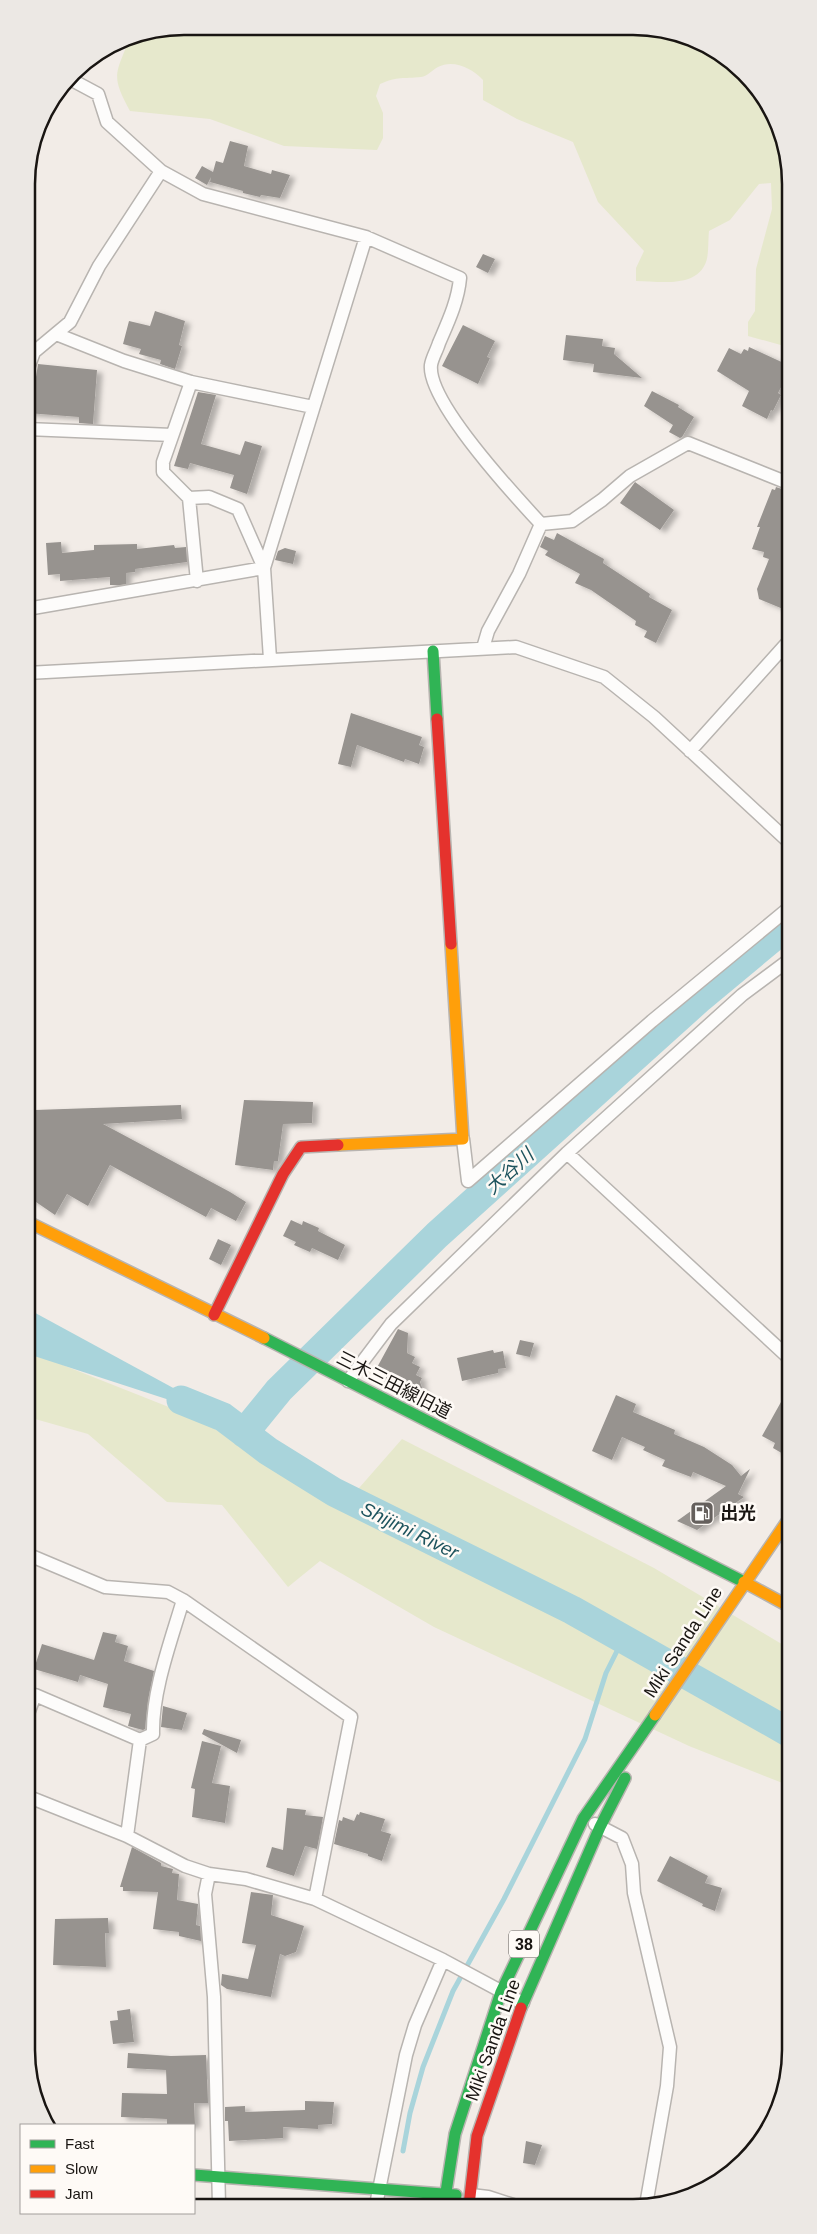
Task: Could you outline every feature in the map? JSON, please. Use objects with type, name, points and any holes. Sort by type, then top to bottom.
[{"type":"street","points":[[76,82],[98,94],[107,122],[161,171],[203,194],[366,237],[460,278],[458,295],[431,364],[432,379],[454,417],[498,477],[541,524]]},
{"type":"street","points":[[35,351],[70,322],[98,266],[161,171]]},
{"type":"street","points":[[264,568],[366,237]]},
{"type":"street","points":[[56,334],[124,362],[191,382],[314,407]]},
{"type":"street","points":[[191,382],[163,462],[163,472],[189,498],[197,581]]},
{"type":"street","points":[[35,429],[172,435]]},
{"type":"street","points":[[541,524],[572,521],[602,500],[630,476],[688,443],[782,481]]},
{"type":"street","points":[[189,498],[209,497],[238,510],[264,568],[270,659]]},
{"type":"street","points":[[482,648],[488,632],[519,574],[541,524]]},
{"type":"street","points":[[35,609],[264,568]]},
{"type":"street","points":[[35,673],[516,647],[604,677],[654,717],[782,836]]},
{"type":"street","points":[[690,751],[782,649]]},
{"type":"street","points":[[433,651],[463,1139],[468,1181],[652,1021],[782,914]]},
{"type":"street","points":[[348,1381],[391,1324],[567,1153],[742,995],[782,965]]},
{"type":"street","points":[[214,1315],[283,1174],[301,1147],[463,1139]]},
{"type":"street","points":[[567,1153],[782,1352]]},
{"type":"street","name":"三木三田線旧道","points":[[35,1226],[214,1315],[283,1347],[744,1582]]},
{"type":"street","points":[[744,1582],[782,1528]]},
{"type":"street","points":[[35,1558],[105,1587],[168,1592],[183,1600],[351,1718],[315,1899]]},
{"type":"street","name":"Miki Sanda Line","points":[[444,2199],[455,2134],[501,1992],[584,1819],[656,1716],[744,1582],[782,1603]]},
{"type":"street","points":[[35,1695],[140,1740],[153,1734],[153,1722],[166,1657],[183,1600]]},
{"type":"street","name":"Miki Sanda Line","points":[[470,2199],[477,2136],[523,2003],[600,1827],[656,1716]]},
{"type":"street","points":[[128,1836],[140,1740]]},
{"type":"street","points":[[35,1799],[128,1836],[185,1866],[209,1874],[246,1879],[315,1899],[447,1963],[523,2003]]},
{"type":"street","points":[[584,1819],[622,1838],[632,1864],[634,1894],[670,2047],[667,2086],[647,2198]]},
{"type":"street","points":[[209,1874],[206,1894],[214,1998],[219,2199]]},
{"type":"street","points":[[377,2199],[406,2055],[415,2025],[447,1963]]},
{"type":"street","points":[[195,2175],[379,2188],[439,2199]]},
{"type":"street","points":[[476,2199],[488,2197],[494,2199]]},
{"type":"green space","points":[[175,35],[642,35],[681,43],[699,50],[724,66],[751,93],[767,118],[774,136],[782,175],[782,345],[748,336],[748,322],[755,311],[756,269],[772,209],[771,183],[759,184],[730,220],[709,231],[706,262],[701,271],[685,280],[676,282],[636,281],[636,268],[644,251],[598,202],[573,142],[517,119],[483,100],[483,80],[462,66],[456,64],[444,65],[423,76],[396,79],[380,84],[376,96],[383,113],[383,138],[377,150],[284,146],[210,119],[130,111],[118,81],[117,74],[127,46],[155,38]]},
{"type":"green space","points":[[35,1355],[194,1417],[345,1504],[402,1439],[654,1568],[782,1644],[782,1783],[689,1746],[434,1627],[320,1561],[288,1587],[222,1505],[167,1502],[88,1434],[35,1419]]},
{"type":"water","points":[[35,1313],[234,1421],[35,1356]]},
{"type":"building","points":[[230,141],[248,146],[244,166],[271,174],[272,170],[290,175],[280,198],[261,195],[260,197],[243,193],[243,191],[210,182],[211,177],[207,185],[195,178],[202,166],[213,172],[216,161],[223,163]]},
{"type":"building","points":[[483,254],[495,259],[488,273],[476,267]]},
{"type":"building","points":[[155,311],[185,321],[179,345],[182,346],[175,369],[160,364],[161,360],[139,354],[141,349],[123,344],[129,321],[150,326]]},
{"type":"building","points":[[463,325],[495,341],[487,357],[490,358],[478,384],[442,366]]},
{"type":"building","points":[[566,335],[603,339],[602,346],[615,348],[614,354],[642,378],[593,372],[594,364],[563,360]]},
{"type":"building","points":[[749,347],[782,362],[782,385],[778,393],[781,395],[767,419],[742,406],[749,391],[717,371],[729,348],[741,354],[744,349],[748,351]]},
{"type":"building","points":[[38,364],[97,370],[93,424],[79,423],[79,417],[35,414]]},
{"type":"building","points":[[652,391],[679,405],[678,407],[694,417],[682,437],[680,438],[669,432],[673,425],[644,406]]},
{"type":"building","points":[[198,392],[216,395],[201,444],[240,455],[245,441],[262,446],[247,494],[230,488],[234,475],[190,463],[188,469],[174,466]]},
{"type":"building","points":[[635,482],[674,510],[660,530],[620,503]]},
{"type":"building","points":[[776,487],[782,489],[782,609],[759,599],[757,589],[769,559],[763,557],[764,552],[752,549],[760,527],[757,527],[772,489],[775,490]]},
{"type":"building","points":[[557,533],[604,559],[603,563],[650,594],[649,597],[672,610],[656,643],[644,637],[647,631],[635,625],[636,621],[591,590],[575,583],[580,574],[545,555],[548,551],[540,547],[545,536],[554,540]]},
{"type":"building","points":[[61,542],[62,553],[94,550],[94,545],[137,544],[137,549],[174,545],[175,548],[186,547],[187,562],[135,569],[135,572],[126,573],[126,584],[120,585],[110,585],[110,577],[60,581],[60,574],[48,575],[46,543]]},
{"type":"building","points":[[285,548],[296,551],[293,564],[275,560],[278,551]]},
{"type":"building","points":[[351,713],[422,737],[419,745],[424,747],[419,764],[405,759],[404,762],[357,745],[351,767],[338,764]]},
{"type":"building","points":[[244,1100],[313,1102],[312,1123],[283,1124],[278,1161],[274,1161],[273,1170],[235,1165]]},
{"type":"building","points":[[181,1105],[182,1119],[103,1124],[246,1202],[236,1221],[211,1208],[206,1217],[110,1165],[88,1206],[67,1194],[55,1215],[35,1202],[35,1110]]},
{"type":"building","points":[[291,1220],[302,1225],[303,1221],[319,1228],[318,1231],[345,1245],[338,1260],[312,1248],[310,1252],[294,1245],[296,1242],[283,1236]]},
{"type":"building","points":[[218,1239],[231,1245],[221,1265],[209,1259]]},
{"type":"building","points":[[398,1329],[408,1333],[407,1353],[415,1357],[412,1363],[420,1367],[416,1375],[422,1378],[420,1382],[430,1410],[400,1392],[401,1389],[398,1386],[374,1373]]},
{"type":"building","points":[[520,1340],[534,1343],[530,1357],[516,1354]]},
{"type":"building","points":[[493,1350],[494,1353],[503,1351],[506,1368],[498,1369],[498,1373],[462,1381],[457,1358]]},
{"type":"building","points":[[616,1395],[636,1404],[633,1412],[675,1430],[674,1434],[704,1447],[732,1465],[741,1476],[750,1469],[738,1494],[744,1497],[697,1530],[677,1521],[726,1486],[693,1472],[691,1477],[662,1466],[665,1460],[643,1450],[645,1447],[622,1437],[612,1460],[592,1451]]},
{"type":"building","points":[[781,1402],[782,1453],[773,1448],[775,1443],[762,1436]]},
{"type":"building","points":[[103,1632],[117,1635],[115,1642],[128,1646],[124,1661],[154,1671],[145,1729],[128,1726],[131,1714],[103,1707],[108,1684],[80,1675],[78,1682],[35,1669],[42,1644],[94,1660]]},
{"type":"building","points":[[163,1706],[187,1713],[182,1730],[161,1727]]},
{"type":"building","points":[[204,1729],[241,1740],[237,1753],[202,1734]]},
{"type":"building","points":[[202,1741],[221,1746],[212,1783],[230,1786],[225,1823],[192,1817],[195,1789],[191,1788]]},
{"type":"building","points":[[287,1808],[306,1810],[305,1815],[323,1817],[317,1849],[305,1846],[294,1876],[266,1867],[272,1847],[283,1850]]},
{"type":"building","points":[[360,1812],[385,1819],[381,1831],[391,1834],[382,1861],[368,1856],[368,1854],[334,1844],[339,1820],[342,1821],[343,1817],[354,1821]]},
{"type":"building","points":[[132,1847],[161,1863],[161,1866],[173,1869],[172,1873],[179,1874],[177,1900],[198,1904],[196,1925],[200,1926],[201,1941],[179,1936],[179,1932],[153,1929],[158,1892],[123,1891],[123,1887],[120,1887]]},
{"type":"building","points":[[670,1856],[708,1876],[705,1883],[722,1888],[715,1911],[702,1906],[703,1904],[657,1881]]},
{"type":"building","points":[[251,1892],[273,1895],[271,1915],[304,1926],[296,1952],[285,1956],[280,1954],[271,1997],[227,1989],[221,1985],[222,1974],[248,1979],[256,1945],[242,1943]]},
{"type":"building","points":[[108,1918],[109,1933],[105,1933],[106,1967],[53,1965],[55,1919]]},
{"type":"building","points":[[130,2009],[134,2042],[113,2044],[110,2021],[118,2020],[117,2011]]},
{"type":"building","points":[[128,2053],[171,2056],[206,2055],[208,2103],[194,2103],[195,2124],[167,2124],[167,2119],[121,2117],[122,2093],[167,2094],[166,2070],[127,2068]]},
{"type":"building","points":[[305,2101],[334,2102],[332,2124],[318,2125],[318,2129],[283,2127],[283,2138],[229,2141],[228,2121],[225,2121],[225,2107],[245,2106],[245,2112],[305,2110]]},
{"type":"building","points":[[526,2141],[542,2145],[535,2165],[523,2163]]},
{"type":"waterway","name":"大谷川","points":[[244,1433],[279,1390],[437,1235],[700,998],[782,930]]},
{"type":"waterway","name":"Shijimi River","points":[[181,1400],[223,1417],[268,1451],[334,1492],[572,1610],[782,1728]]},
{"type":"waterway","points":[[403,2151],[410,2113],[423,2067],[453,1991],[504,1899],[585,1739],[606,1673],[623,1639]]},
{"type":"traffic: fast","points":[[433,651],[437,719]]},
{"type":"traffic: fast","points":[[264,1338],[744,1582]]},
{"type":"traffic: fast","points":[[445,2199],[455,2134],[501,1992],[583,1819],[655,1715]]},
{"type":"traffic: fast","points":[[521,2008],[600,1827],[625,1778]]},
{"type":"traffic: fast","points":[[195,2175],[456,2195]]},
{"type":"traffic: slow","points":[[338,1145],[463,1139],[451,944]]},
{"type":"traffic: slow","points":[[35,1225],[264,1338]]},
{"type":"traffic: slow","points":[[655,1715],[782,1529]]},
{"type":"traffic: slow","points":[[744,1582],[782,1603]]},
{"type":"traffic: jam","points":[[437,719],[451,944]]},
{"type":"traffic: jam","points":[[214,1315],[283,1174],[301,1147],[338,1145]]},
{"type":"traffic: jam","points":[[470,2199],[477,2136],[521,2008]]},
{"type":"place","name":"出光","points":[[702,1513]]}]
